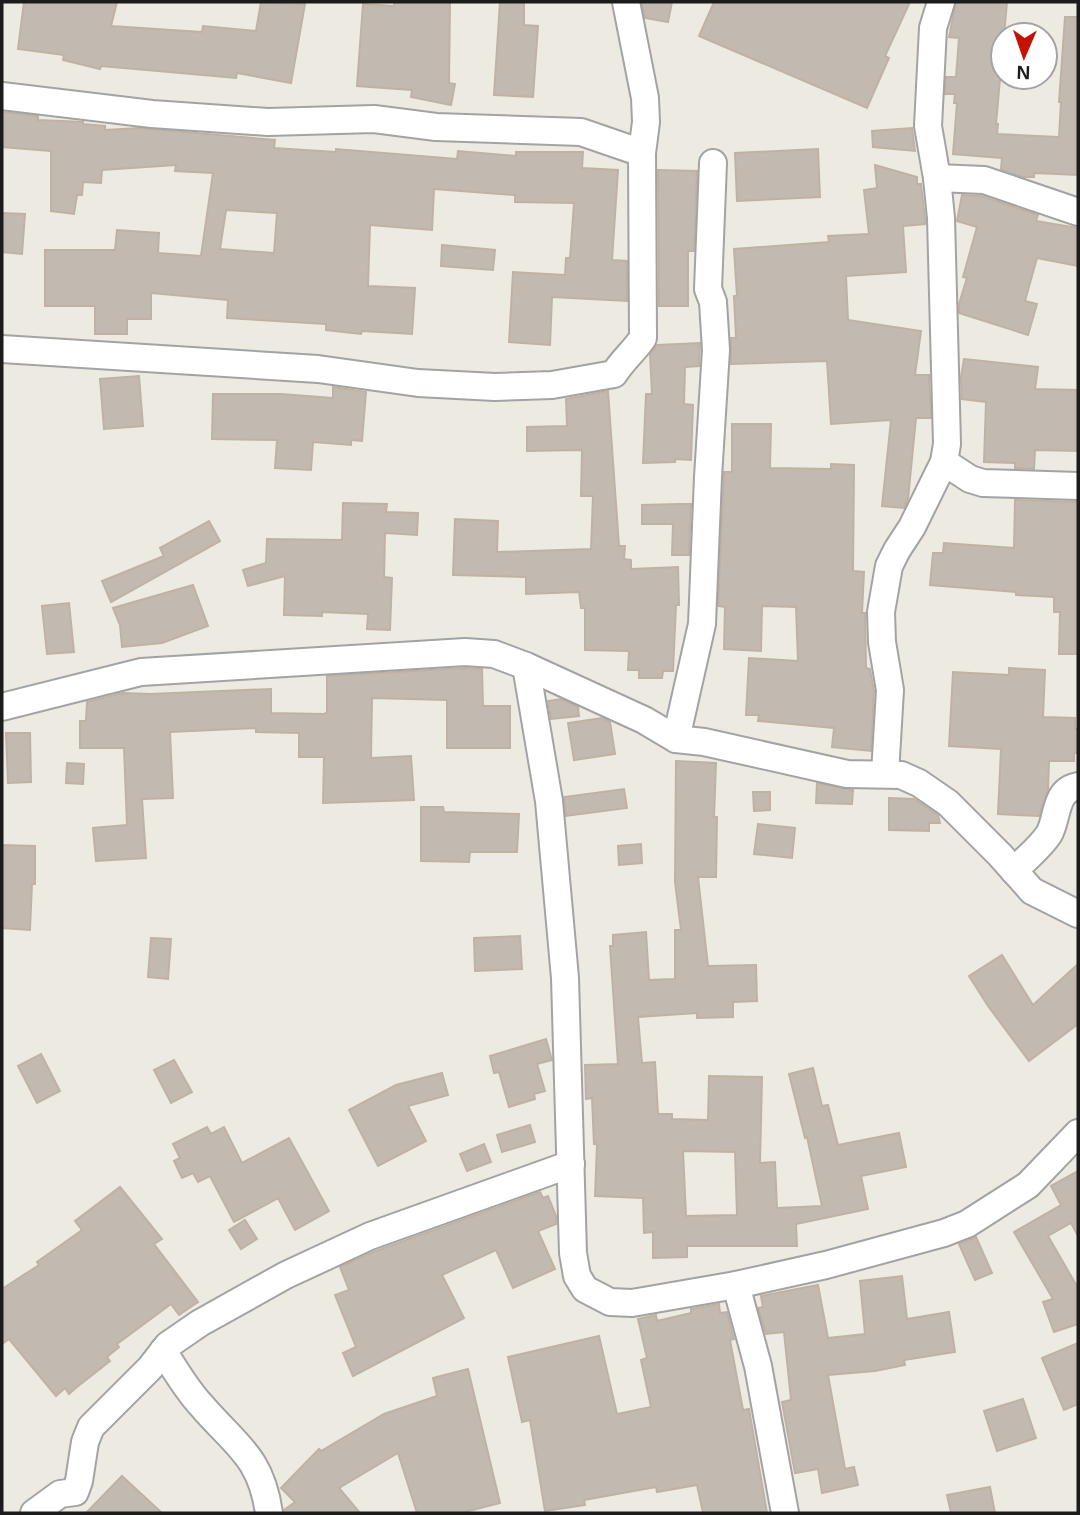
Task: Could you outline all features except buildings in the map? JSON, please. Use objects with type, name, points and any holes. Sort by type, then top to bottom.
[{"type":"street","points":[[2,349],[318,369],[418,383],[457,385],[552,386],[614,374],[643,338],[642,152],[646,122],[645,98],[626,2]]},
{"type":"street","points":[[885,774],[890,691],[882,642],[881,612],[889,566],[944,462],[947,444],[941,218],[928,126],[933,28],[941,2]]},
{"type":"street","points":[[2,96],[152,114],[268,122],[374,119],[436,127],[581,132],[642,152]]},
{"type":"street","points":[[676,739],[702,624],[716,350],[713,302],[708,289],[713,163]]},
{"type":"street","points":[[937,178],[985,180],[1078,212]]},
{"type":"street","points":[[944,462],[970,479],[984,483],[1078,485]]},
{"type":"street","points":[[3,703],[141,672],[465,652],[494,654],[643,720],[676,739],[704,742],[847,774],[901,775],[919,783],[948,803],[1032,891],[1078,914]]},
{"type":"street","points":[[526,666],[549,801],[563,951],[573,1252],[577,1276],[585,1289],[610,1303],[632,1303],[736,1286],[839,1262],[944,1233],[967,1224],[1028,1185],[1078,1133]]},
{"type":"street","points":[[1014,870],[1050,832],[1058,804],[1065,793],[1078,786]]},
{"type":"street","points":[[34,1513],[60,1494],[75,1492],[85,1442],[91,1427],[150,1368],[168,1345],[200,1323],[286,1275],[370,1236],[571,1164]]},
{"type":"street","points":[[736,1286],[758,1366],[785,1513]]},
{"type":"street","points":[[163,1351],[199,1403],[246,1451],[254,1463],[267,1499],[269,1513]]}]
